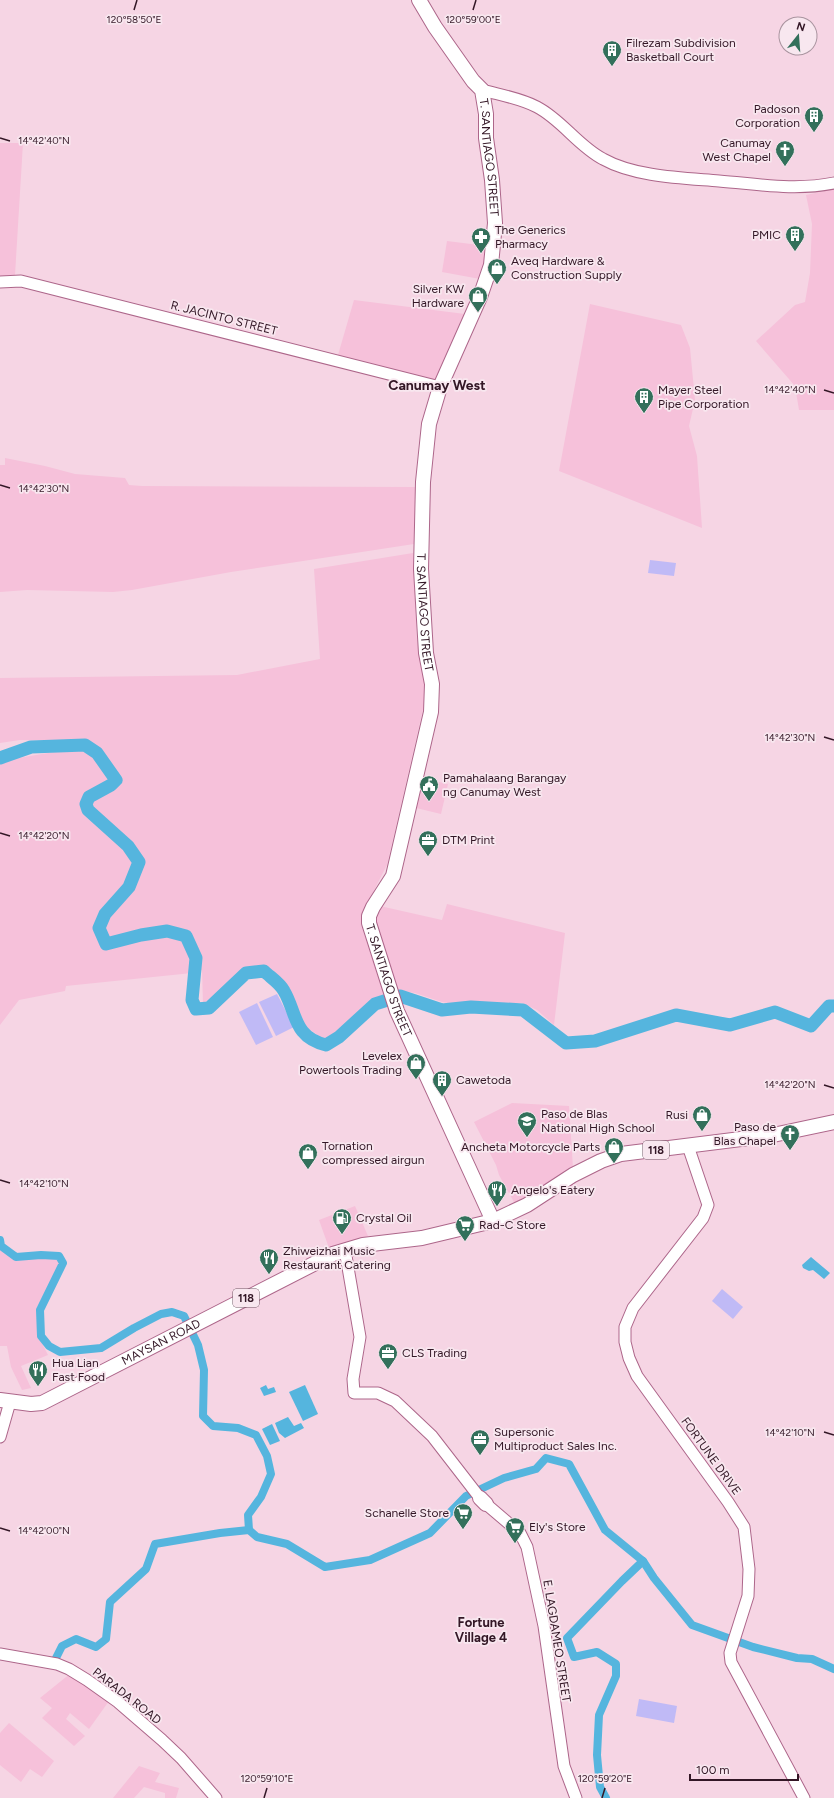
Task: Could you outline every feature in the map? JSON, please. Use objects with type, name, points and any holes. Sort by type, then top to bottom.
[{"type":"main road","name":"T. SANTIAGO STREET","points":[[419,0],[435,27],[473,81],[482,90],[486,114],[486,138],[494,199],[494,248],[491,265],[480,297],[440,387],[429,424],[422,482],[421,569],[426,653],[432,684],[431,712],[394,876],[373,907],[369,916],[370,931],[396,1011],[492,1221]]},
{"type":"main road","name":"118","points":[[345,1250],[363,1245],[435,1235],[492,1221],[527,1205],[573,1175],[602,1161],[621,1154],[773,1135],[834,1122]]},
{"type":"main road","name":"MAYSAN ROAD","points":[[6,1402],[31,1404],[42,1403],[196,1325],[296,1272],[345,1250]]},
{"type":"street","points":[[482,90],[537,107],[559,123],[590,151],[603,159],[647,173],[674,178],[780,187],[806,187],[834,183]]},
{"type":"street","name":"R. JACINTO STREET","points":[[0,282],[21,281],[440,387]]},
{"type":"street","name":"FORTUNE DRIVE","points":[[688,1146],[707,1198],[708,1210],[699,1224],[633,1308],[625,1327],[625,1342],[629,1358],[637,1376],[728,1502],[744,1527],[749,1569],[748,1596],[730,1653],[731,1662],[804,1798]]},
{"type":"street","name":"E. LAGDAMEO STREET","points":[[345,1250],[360,1337],[353,1379],[354,1393],[378,1393],[395,1401],[432,1436],[483,1501],[517,1530],[526,1543],[544,1626],[564,1766],[576,1798]]},
{"type":"street","points":[[0,1437],[6,1402]]},
{"type":"street","name":"PARADA ROAD","points":[[0,1654],[57,1664],[69,1669],[86,1680],[118,1702],[162,1740],[181,1758],[216,1798]]},
{"type":"shaded area","points":[[0,143],[23,143],[15,275],[0,277]]},
{"type":"shaded area","points":[[834,189],[834,410],[799,410],[795,386],[756,341],[795,305],[805,302],[810,273],[812,224],[806,195]]},
{"type":"shaded area","points":[[447,241],[487,246],[485,267],[480,279],[442,272]]},
{"type":"shaded area","points":[[354,300],[465,314],[437,378],[432,381],[338,355]]},
{"type":"shaded area","name":"Mayer Steel Pipe Corporation","points":[[590,304],[681,325],[690,348],[695,400],[689,426],[697,456],[702,528],[559,471]]},
{"type":"shaded area","points":[[5,458],[75,474],[125,478],[129,485],[142,486],[415,487],[414,544],[231,572],[132,590],[113,592],[27,590],[0,592],[0,465],[5,465]]},
{"type":"shaded area","points":[[413,553],[417,641],[427,692],[387,865],[367,904],[361,925],[384,994],[327,1042],[298,1021],[286,989],[266,968],[245,970],[203,1004],[202,970],[192,973],[66,986],[65,991],[19,1000],[0,1025],[0,761],[84,747],[88,741],[20,740],[0,743],[0,678],[237,675],[320,659],[314,569]]},
{"type":"shaded area","points":[[650,560],[676,563],[674,576],[648,573]]},
{"type":"shaded area","points":[[418,777],[448,784],[441,814],[412,807]]},
{"type":"shaded area","points":[[447,904],[565,933],[554,1025],[537,1010],[522,1003],[474,1003],[459,1005],[442,1002],[415,993],[396,990],[373,914],[380,906],[442,920]]},
{"type":"shaded area","points":[[277,994],[294,1027],[276,1036],[259,1002]]},
{"type":"shaded area","points":[[257,1003],[273,1037],[256,1045],[239,1012]]},
{"type":"shaded area","name":"Paso de Blas National High School","points":[[512,1103],[569,1106],[573,1168],[515,1204],[499,1175],[496,1165],[474,1122]]},
{"type":"shaded area","points":[[355,1206],[368,1236],[329,1248],[319,1220]]},
{"type":"shaded area","points":[[0,1248],[16,1258],[40,1256],[58,1257],[61,1263],[37,1307],[40,1339],[48,1355],[21,1366],[31,1388],[22,1390],[11,1367],[7,1346],[0,1346]]},
{"type":"shaded area","points":[[722,1289],[743,1307],[733,1319],[712,1301]]},
{"type":"shaded area","points":[[71,1673],[109,1701],[89,1729],[70,1713],[66,1719],[85,1736],[74,1746],[42,1718],[52,1708],[40,1698]]},
{"type":"shaded area","points":[[639,1699],[677,1706],[674,1723],[636,1716]]},
{"type":"shaded area","points":[[9,1723],[54,1761],[42,1777],[30,1769],[21,1782],[0,1765],[0,1733]]},
{"type":"shaded area","points":[[139,1766],[160,1773],[155,1782],[179,1788],[176,1798],[165,1798],[165,1793],[144,1787],[134,1798],[113,1798]]},
{"type":"water","points":[[811,1257],[830,1273],[824,1279],[813,1270],[809,1271],[803,1268],[802,1265]]},
{"type":"water","points":[[266,1385],[268,1389],[274,1387],[276,1392],[264,1396],[260,1388]]},
{"type":"water","points":[[305,1385],[318,1414],[303,1421],[289,1392]]},
{"type":"water","points":[[288,1417],[294,1426],[301,1423],[304,1428],[285,1438],[279,1433],[275,1423]]},
{"type":"water","points":[[272,1424],[280,1441],[270,1445],[262,1429]]},
{"type":"waterway","points":[[0,758],[31,747],[85,745],[97,753],[116,780],[111,785],[89,797],[86,804],[88,810],[128,846],[139,862],[129,887],[105,914],[99,928],[106,944],[141,935],[167,931],[186,936],[196,958],[192,1000],[196,1009],[209,1008],[246,973],[264,971],[282,988],[298,1023],[307,1036],[326,1045],[339,1037],[375,1004],[400,996],[442,1010],[471,1007],[523,1010],[566,1043],[595,1041],[676,1015],[730,1025],[775,1012],[811,1026],[829,1006],[834,1006]]},
{"type":"waterway","points":[[0,1240],[1,1246],[16,1257],[41,1255],[59,1256],[63,1263],[40,1310],[41,1336],[49,1346],[60,1352],[101,1348],[161,1314],[172,1312],[184,1316],[198,1345],[204,1370],[203,1416],[213,1426],[238,1428],[256,1435],[267,1456],[271,1474],[261,1497],[248,1515],[249,1530],[257,1537],[287,1544],[325,1567],[370,1560],[430,1533],[466,1496],[504,1478],[536,1469],[546,1458],[569,1464],[605,1530],[643,1561],[654,1578],[692,1625],[753,1647],[797,1658],[812,1659],[834,1669]]},
{"type":"waterway","points":[[55,1660],[62,1646],[76,1639],[96,1647],[106,1639],[110,1602],[146,1569],[155,1544],[220,1533],[249,1530]]},
{"type":"waterway","points":[[606,1798],[600,1787],[597,1755],[599,1715],[616,1676],[616,1664],[597,1652],[574,1657],[567,1638],[643,1561]]},
{"type":"place","name":"Filrezam Subdivision Basketball Court","points":[[612,67]]},
{"type":"place","name":"Padoson Corporation","points":[[814,133]]},
{"type":"place","name":"Canumay West Chapel","points":[[785,167]]},
{"type":"place","name":"PMIC","points":[[795,252]]},
{"type":"place","name":"The Generics Pharmacy","points":[[481,254]]},
{"type":"place","name":"Aveq Hardware & Construction Supply","points":[[497,285]]},
{"type":"place","name":"Silver KW Hardware","points":[[478,313]]},
{"type":"place","name":"Mayer Steel Pipe Corporation","points":[[644,414]]},
{"type":"place","name":"Pamahalaang Barangay ng Canumay West","points":[[429,802]]},
{"type":"place","name":"DTM Print","points":[[428,857]]},
{"type":"place","name":"Levelex Powertools Trading","points":[[416,1080]]},
{"type":"place","name":"Cawetoda","points":[[442,1097]]},
{"type":"place","name":"Rusi","points":[[702,1132]]},
{"type":"place","name":"Paso de Blas National High School","points":[[527,1138]]},
{"type":"place","name":"Paso de Blas Chapel","points":[[790,1151]]},
{"type":"place","name":"Ancheta Motorcycle Parts","points":[[614,1164]]},
{"type":"place","name":"Tornation compressed airgun","points":[[308,1170]]},
{"type":"place","name":"Angelo's Eatery","points":[[497,1207]]},
{"type":"place","name":"Crystal Oil","points":[[342,1235]]},
{"type":"place","name":"Rad-C Store","points":[[465,1242]]},
{"type":"place","name":"Zhiweizhai Music Restaurant Catering","points":[[269,1275]]},
{"type":"place","name":"CLS Trading","points":[[388,1370]]},
{"type":"place","name":"Hua Lian Fast Food","points":[[38,1387]]},
{"type":"place","name":"Supersonic Multiproduct Sales Inc.","points":[[480,1456]]},
{"type":"place","name":"Schanelle Store","points":[[463,1530]]},
{"type":"place","name":"Ely's Store","points":[[515,1544]]},
{"type":"district","name":"Canumay West","points":[[437,385]]},
{"type":"district","name":"Fortune Village 4","points":[[481,1630]]}]
